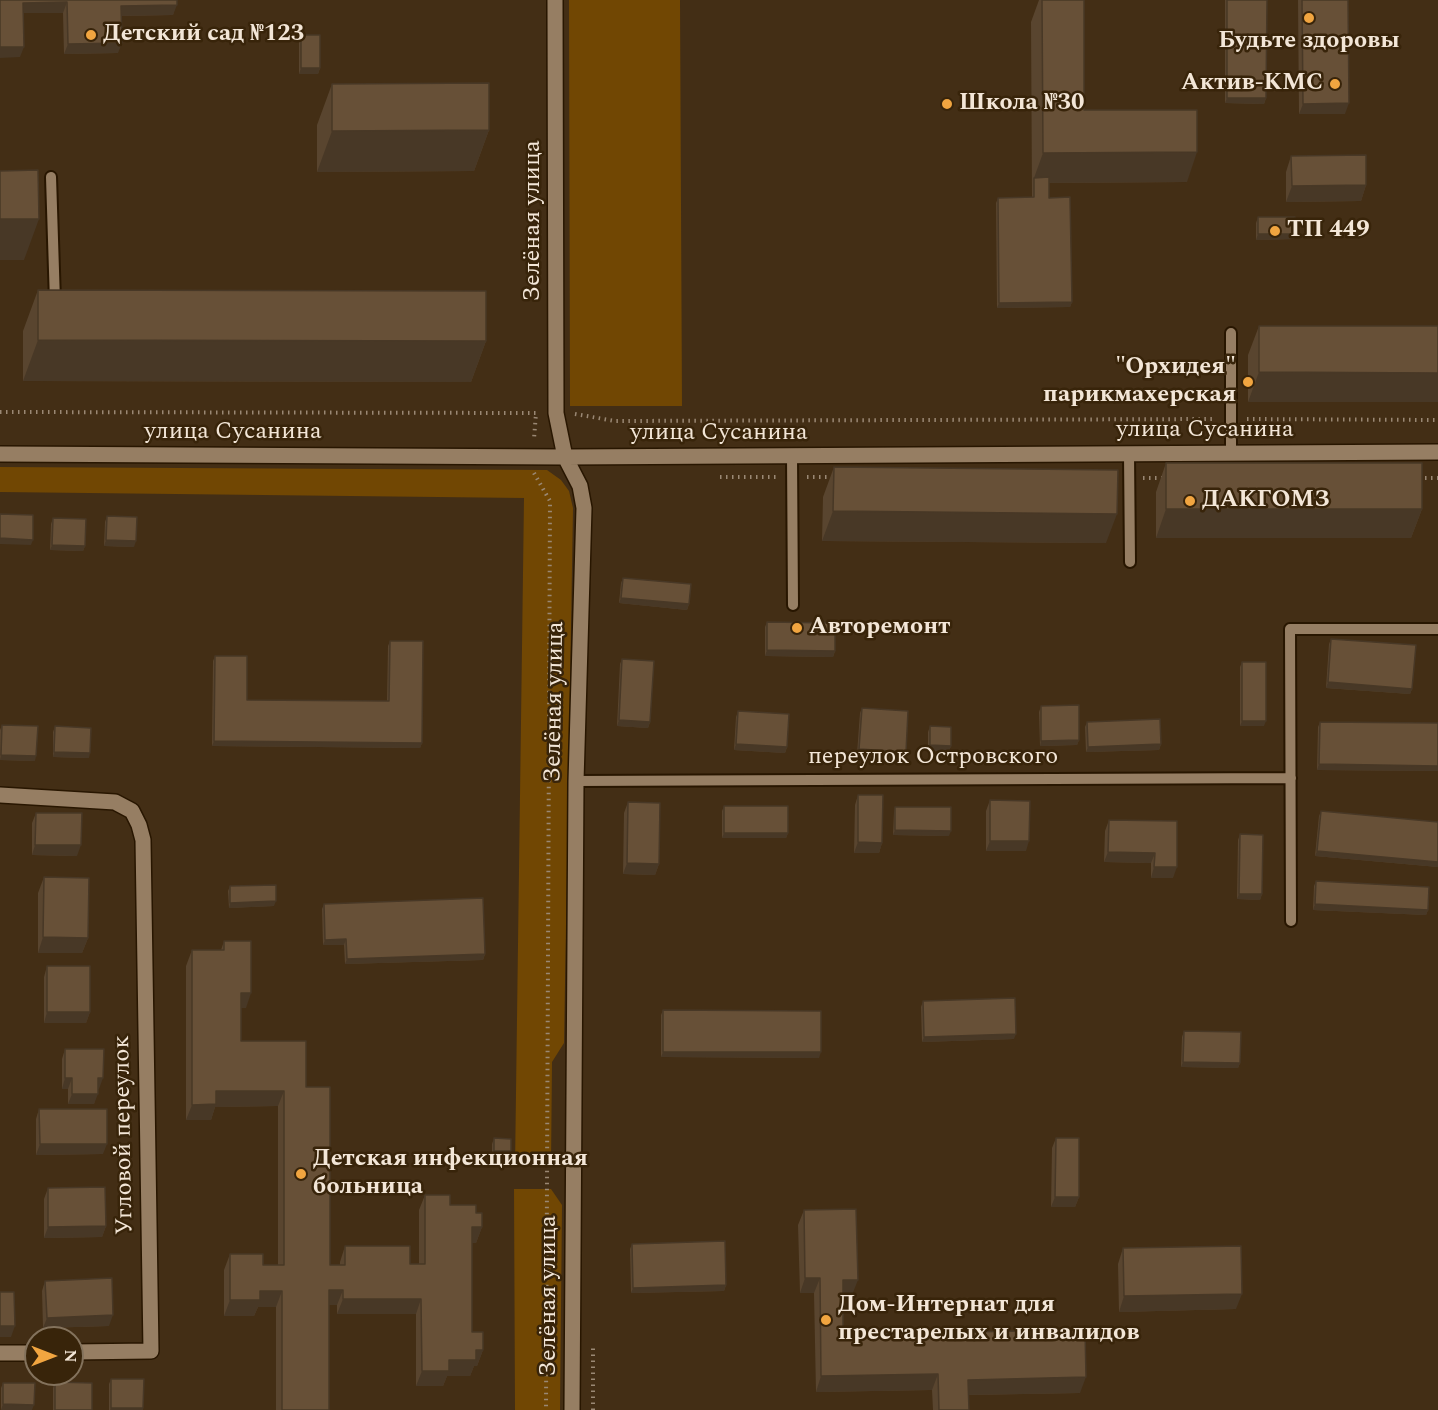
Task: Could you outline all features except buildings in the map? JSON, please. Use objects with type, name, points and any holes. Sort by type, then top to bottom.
[{"type":"street","name":"Зелёная улица","points":[[555,0],[556,413],[565,457],[580,486],[584,508],[576,781],[572,1410]]},
{"type":"street","name":"улица Сусанина","points":[[0,454],[565,457],[1438,452]]},
{"type":"street","name":"Угловой переулок","points":[[0,795],[115,802],[132,811],[143,840],[151,1351],[84,1352]]},
{"type":"street","points":[[0,1353],[24,1353]]},
{"type":"lane","points":[[51,177],[55,307]]},
{"type":"lane","points":[[1231,333],[1231,453]]},
{"type":"lane","points":[[1129,454],[1130,562]]},
{"type":"lane","points":[[792,456],[793,605]]},
{"type":"lane","points":[[1291,921],[1290,629],[1438,629]]},
{"type":"lane","name":"переулок Островского","points":[[576,781],[1291,778]]},
{"type":"path","points":[[0,412],[556,413],[578,414],[615,421],[1438,420]]},
{"type":"path","points":[[536,413],[534,474],[550,501],[546,1410]]},
{"type":"path","points":[[709,477],[839,477]]},
{"type":"path","points":[[1129,478],[1177,478]]},
{"type":"path","points":[[1414,478],[1438,478]]},
{"type":"shaded area","points":[[569,0],[680,0],[682,406],[570,406]]},
{"type":"shaded area","points":[[0,467],[547,470],[561,480],[569,491],[573,508],[564,1043],[552,1062],[551,1166],[515,1166],[524,498],[0,492]]},
{"type":"shaded area","points":[[514,1189],[551,1189],[562,1205],[560,1410],[515,1410]]},
{"type":"place","name":"Будьте здоровы","points":[[1309,18]]},
{"type":"place","name":"Детский сад №123","points":[[91,35]]},
{"type":"place","name":"Актив-КМС","points":[[1335,84]]},
{"type":"place","name":"Школа №30","points":[[947,104]]},
{"type":"place","name":"ТП 449","points":[[1275,231]]},
{"type":"place","name":"\"Орхидея\" парикмахерская","points":[[1248,382]]},
{"type":"place","name":"ДАКГОМЗ","points":[[1190,501]]},
{"type":"place","name":"Авторемонт","points":[[797,628]]},
{"type":"place","name":"Детская инфекционная больница","points":[[301,1174]]},
{"type":"place","name":"Дом-Интернат для престарелых и инвалидов","points":[[826,1320]]}]
